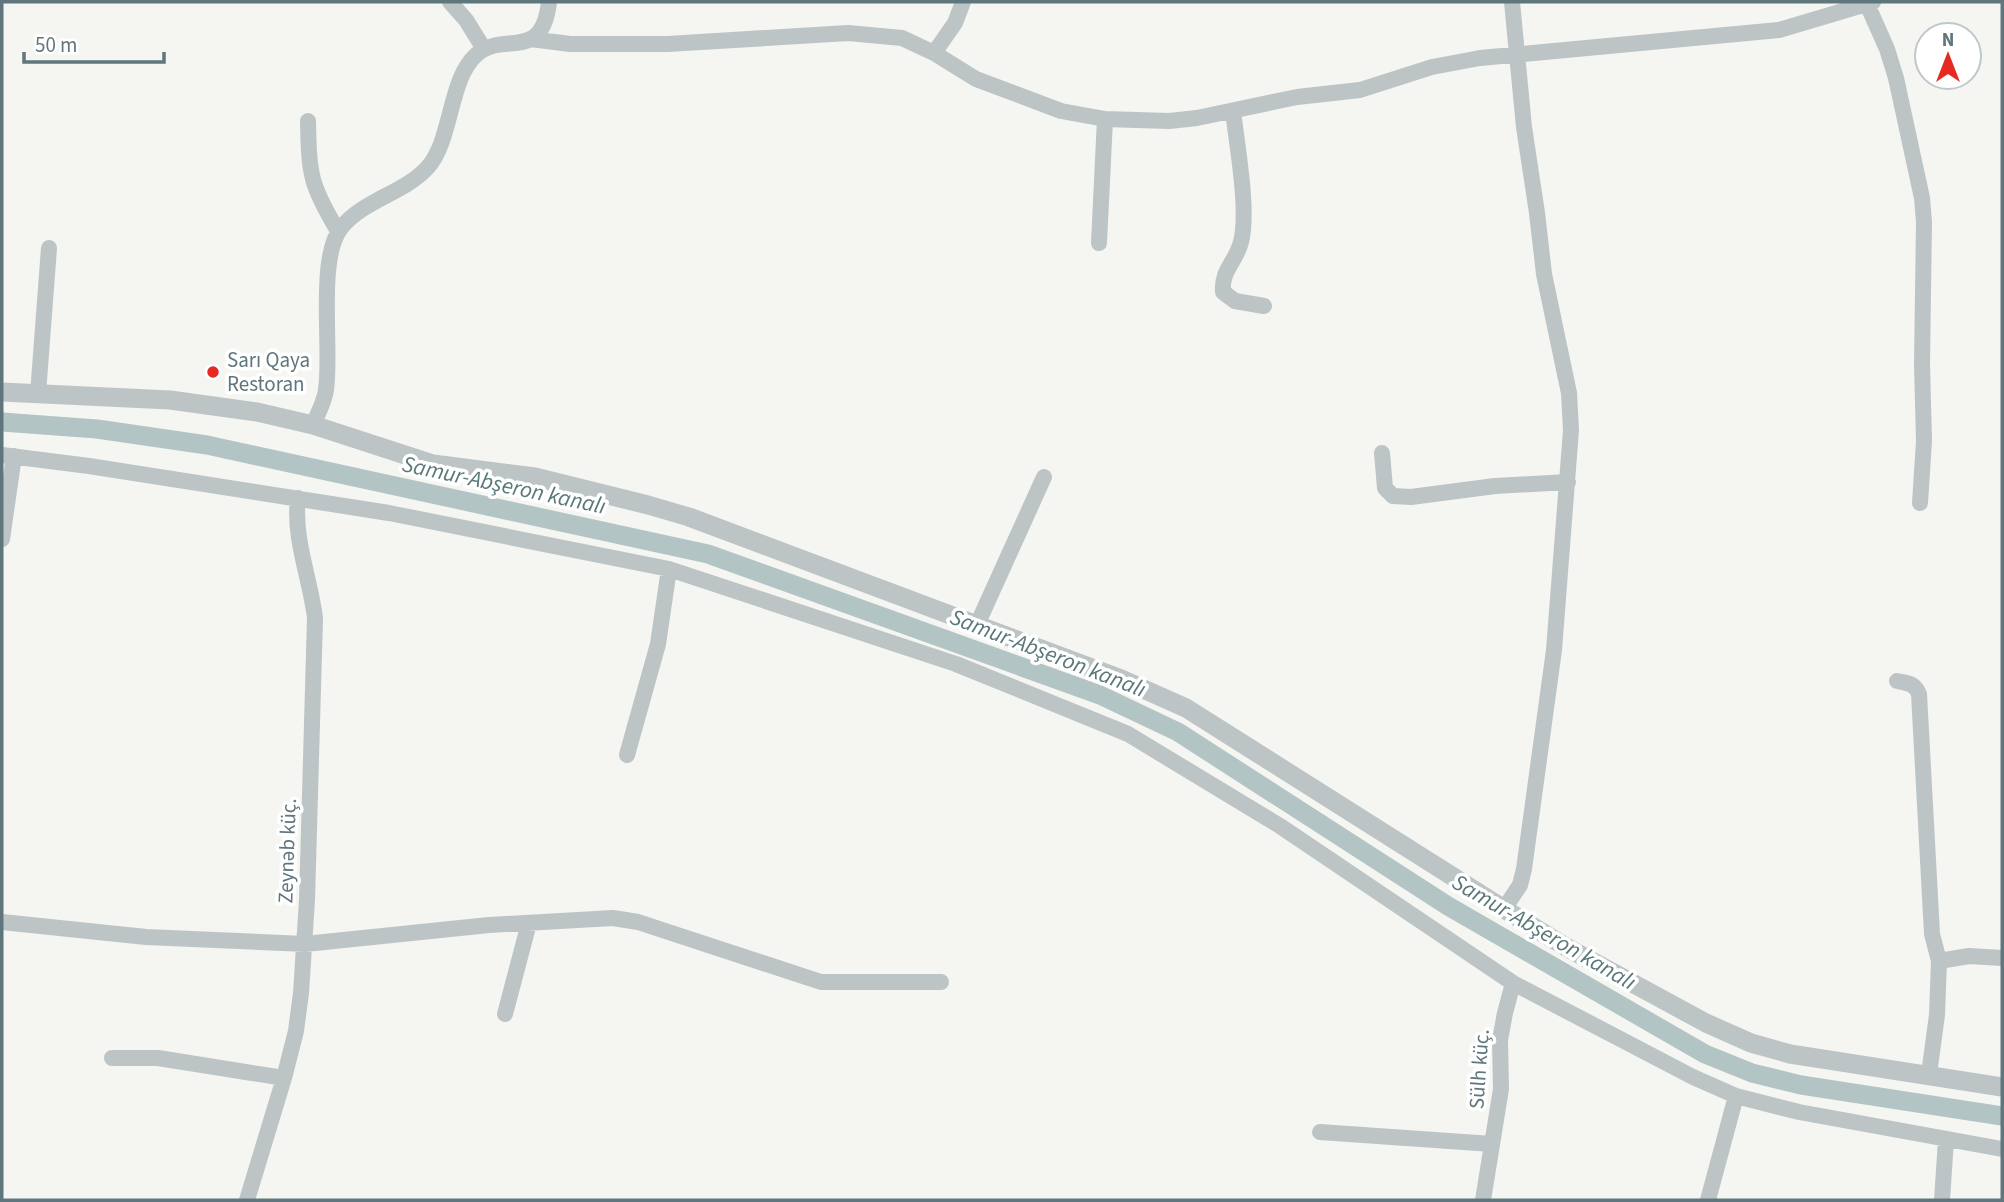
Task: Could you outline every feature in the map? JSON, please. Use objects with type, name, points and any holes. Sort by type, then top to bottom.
[{"type":"street","points":[[450,2],[467,20],[484,49]]},
{"type":"street","points":[[531,39],[545,23],[549,2]]},
{"type":"street","points":[[934,53],[955,23],[963,2]]},
{"type":"street","points":[[1504,909],[1520,886],[1524,869],[1554,650],[1571,430],[1569,393],[1544,274],[1516,54],[1512,2]]},
{"type":"street","points":[[313,425],[326,392],[328,274],[333,241],[338,231],[360,212],[428,167],[438,150],[462,77],[470,61],[484,49],[531,39],[570,44],[668,44],[848,33],[902,38],[934,53],[976,79],[1061,111],[1105,119],[1169,121],[1297,97],[1360,90],[1432,67],[1516,54],[1779,30],[1870,3],[1896,78],[1922,198],[1924,441],[1920,503]]},
{"type":"street","points":[[1233,111],[1242,197],[1241,241],[1222,280],[1223,292],[1235,301],[1264,306]]},
{"type":"street","points":[[1099,243],[1105,119]]},
{"type":"street","points":[[308,121],[312,184],[338,231]]},
{"type":"street","points":[[38,394],[49,248]]},
{"type":"street","points":[[2,392],[192,402],[257,412],[313,425],[440,466],[535,477],[668,511],[977,625],[1186,708],[1566,947],[1706,1023],[1751,1043],[1790,1054],[2002,1087]]},
{"type":"street","points":[[1381,453],[1385,488],[1393,496],[1411,497],[1495,486],[1568,482]]},
{"type":"street","points":[[2,539],[8,456],[389,513],[669,569],[956,664],[1128,734],[1280,826],[1513,983],[1693,1077],[1736,1096],[1799,1112],[2002,1149]]},
{"type":"street","points":[[977,625],[1044,477]]},
{"type":"street","name":"Zeynəb küç.","points":[[247,1200],[285,1078],[296,1031],[305,944],[315,618],[311,589],[296,530],[298,498]]},
{"type":"street","points":[[627,755],[658,644],[669,569]]},
{"type":"street","points":[[1897,681],[1909,683],[1919,694],[1932,934],[1939,961],[1937,1015],[1929,1074]]},
{"type":"street","points":[[2,922],[146,937],[305,944],[613,918],[638,922],[821,982],[942,982]]},
{"type":"street","points":[[505,1014],[529,923]]},
{"type":"street","points":[[1939,961],[1969,956],[2002,958]]},
{"type":"street","name":"Sülh küç.","points":[[1483,1200],[1501,1089],[1500,1040],[1504,1013],[1513,983]]},
{"type":"street","points":[[112,1058],[158,1058],[285,1078]]},
{"type":"street","points":[[1708,1200],[1736,1096]]},
{"type":"street","points":[[1320,1132],[1492,1144]]},
{"type":"street","points":[[1942,1200],[1946,1140]]},
{"type":"waterway","name":"Samur-Abşeron kanalı","points":[[2,422],[97,429],[207,445],[708,554],[1100,695],[1178,732],[1448,906],[1705,1054],[1752,1073],[1801,1085],[2002,1116]]},
{"type":"place","name":"Sarı Qaya Restoran","points":[[213,372]]}]
